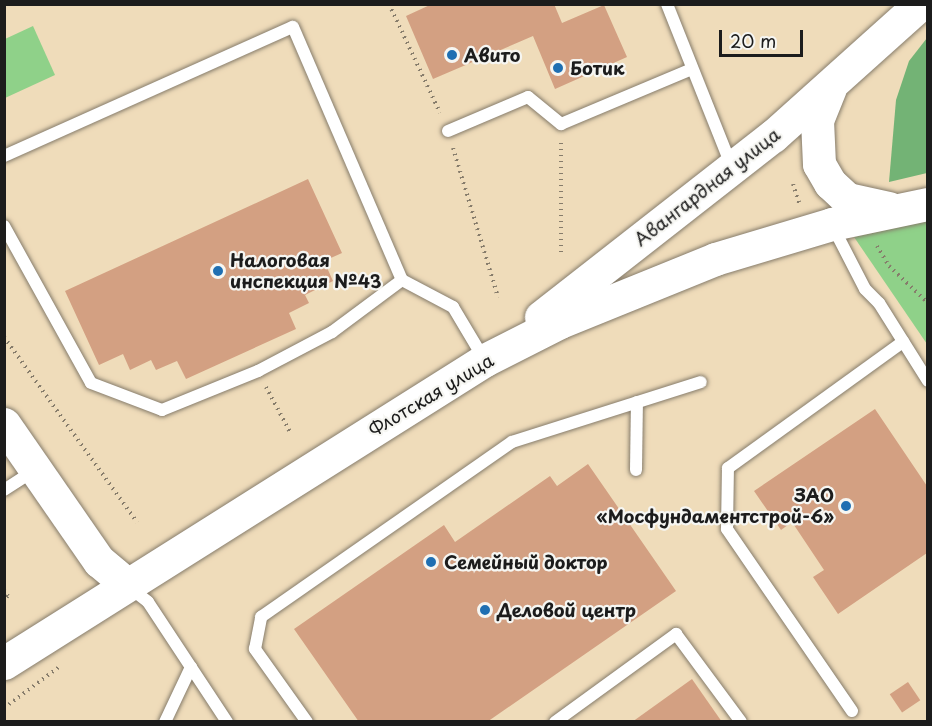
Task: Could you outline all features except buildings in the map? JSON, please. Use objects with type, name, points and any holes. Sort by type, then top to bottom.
[{"type":"main road","name":"Авангардная улица","points":[[485,360],[732,169],[830,88],[920,4]]},
{"type":"main road","name":"Флотская улица","points":[[830,88],[817,120],[816,143],[825,173],[847,199],[912,206]]},
{"type":"main road","name":"Флотская улица","points":[[4,663],[126,584],[485,360],[560,322],[715,259],[832,224],[912,206]]},
{"type":"main road","points":[[4,424],[99,561],[126,584]]},
{"type":"lane","points":[[667,4],[732,169]]},
{"type":"lane","points":[[4,156],[293,27],[402,280],[453,307],[485,360]]},
{"type":"lane","points":[[448,130],[528,97],[561,124],[692,69]]},
{"type":"lane","points":[[832,224],[865,289],[879,303],[927,381]]},
{"type":"lane","points":[[4,226],[91,383],[162,410],[258,371],[332,332],[402,280]]},
{"type":"lane","points":[[852,711],[727,529],[728,468],[903,342]]},
{"type":"lane","points":[[307,722],[255,649],[261,617],[512,442],[700,382]]},
{"type":"lane","points":[[636,470],[637,402]]},
{"type":"lane","points":[[4,490],[36,470]]},
{"type":"lane","points":[[126,584],[148,602],[227,722]]},
{"type":"lane","points":[[555,722],[676,634],[741,722]]},
{"type":"lane","points":[[165,722],[191,667]]},
{"type":"path","points":[[561,124],[561,253]]},
{"type":"path","points":[[873,240],[889,266],[927,303]]},
{"type":"path","points":[[919,295],[927,293]]},
{"type":"path","points":[[4,337],[137,522]]},
{"type":"path","points":[[258,371],[290,432]]},
{"type":"path","points":[[4,590],[8,596],[4,599]]},
{"type":"path","points":[[4,708],[62,665]]},
{"type":"green space","points":[[33,26],[55,75],[5,98],[5,39]]},
{"type":"green space","points":[[927,38],[927,173],[889,182],[896,100],[909,61]]},
{"type":"green space","points":[[927,221],[927,344],[854,237]]},
{"type":"place","name":"Авито","points":[[452,55]]},
{"type":"place","name":"Ботик","points":[[558,68]]},
{"type":"place","name":"Налоговая инспекция №43","points":[[218,271]]},
{"type":"place","name":"ЗАО «Мосфундаментстрой-6»","points":[[846,506]]},
{"type":"place","name":"Семейный доктор","points":[[431,562]]},
{"type":"place","name":"Деловой центр","points":[[485,610]]}]
